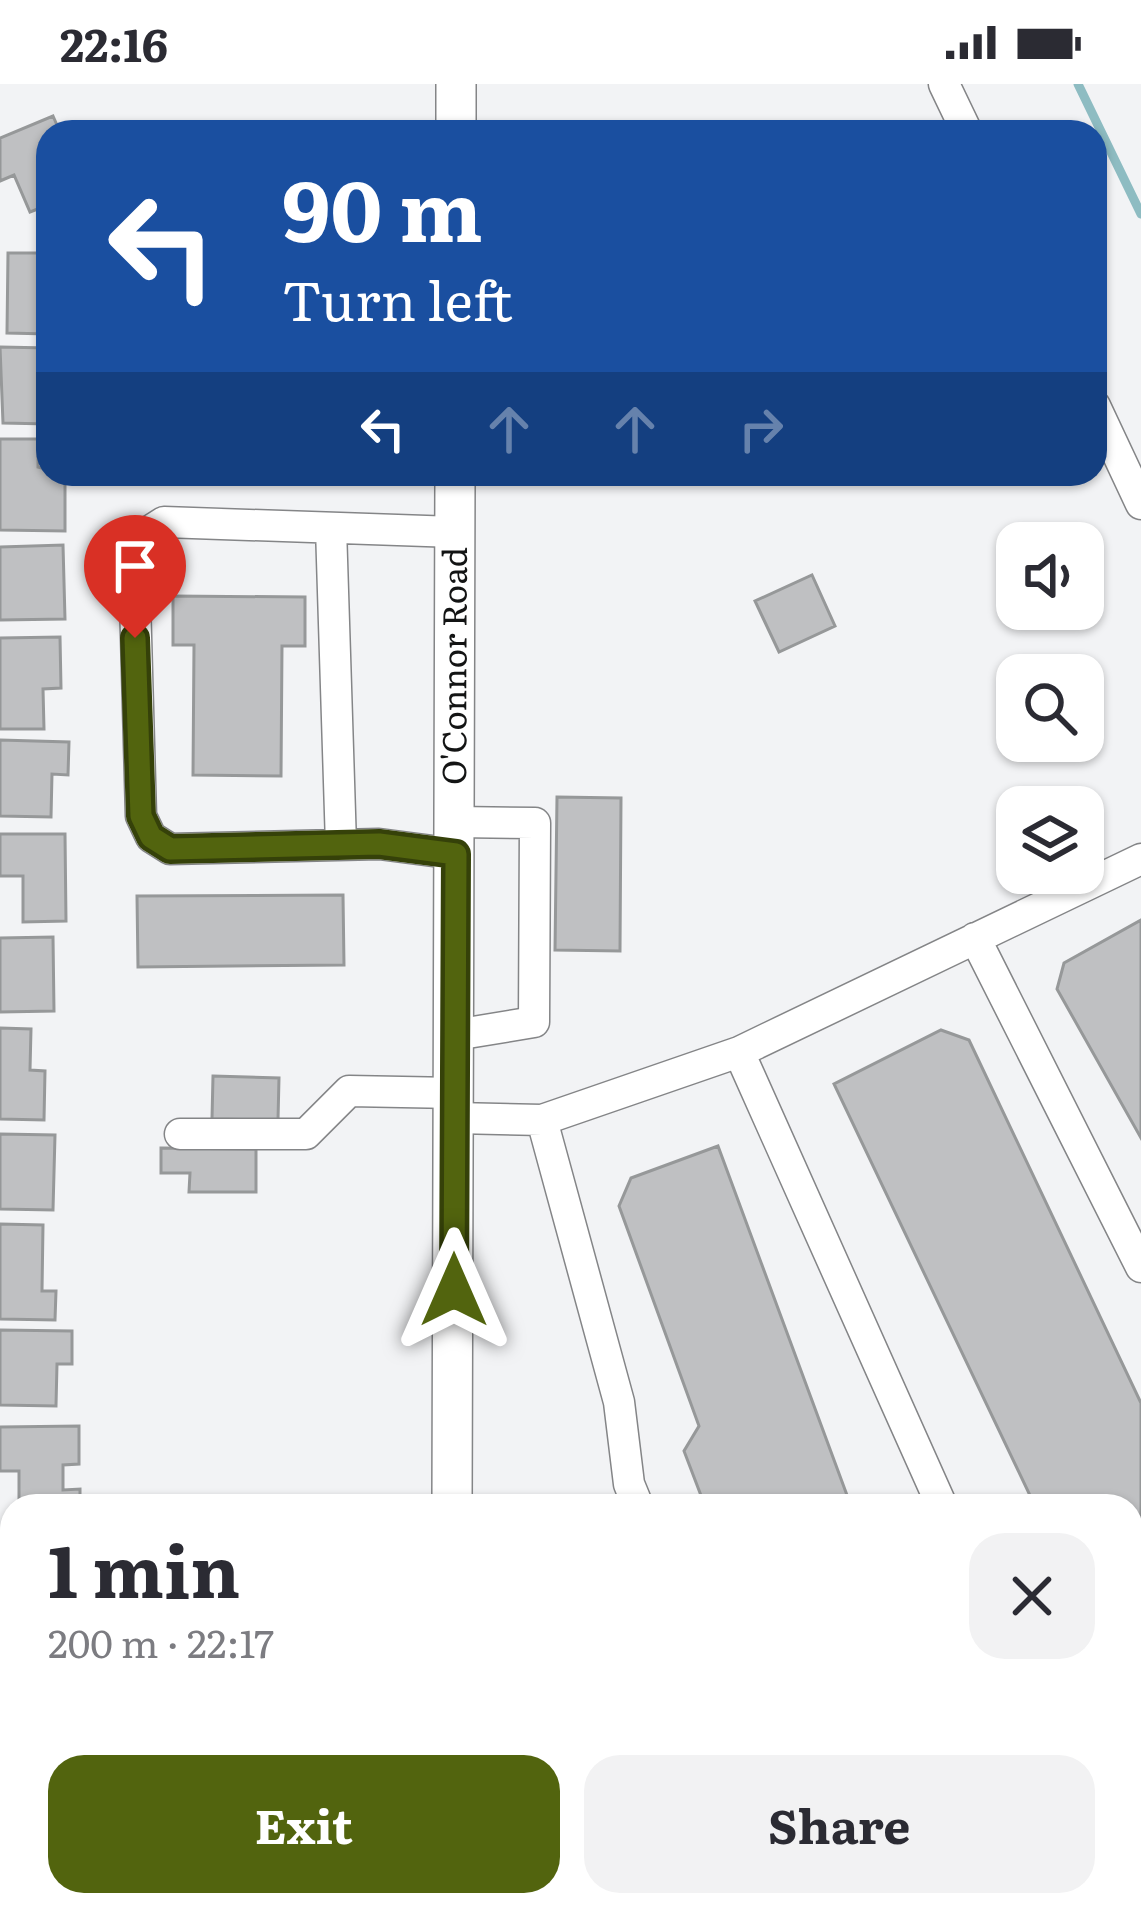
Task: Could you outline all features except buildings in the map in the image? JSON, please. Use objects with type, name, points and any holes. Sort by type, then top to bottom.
[{"type":"main road","points":[[456,84],[456,120]]},
{"type":"main road","name":"O'Connor Road","points":[[452,1494],[455,486]]},
{"type":"street","points":[[944,84],[961,120]]},
{"type":"street","points":[[1107,432],[1141,504]]},
{"type":"street","points":[[455,532],[164,522],[142,536],[134,564],[141,816],[151,837],[170,849],[341,845],[456,838],[535,823],[534,1022],[455,1035]]},
{"type":"street","points":[[332,528],[341,845]]},
{"type":"street","points":[[180,1134],[306,1134],[349,1091],[542,1120],[739,1052],[1141,859]]},
{"type":"street","points":[[975,938],[1141,1267]]},
{"type":"street","points":[[739,1052],[937,1494]]},
{"type":"street","points":[[542,1120],[619,1402],[633,1494]]},
{"type":"waterway","points":[[1078,84],[1095,120]]},
{"type":"waterway","points":[[1107,144],[1141,214]]},
{"type":"route","points":[[135,638],[141,816],[151,837],[170,849],[379,844],[456,854],[454,1290]]}]
